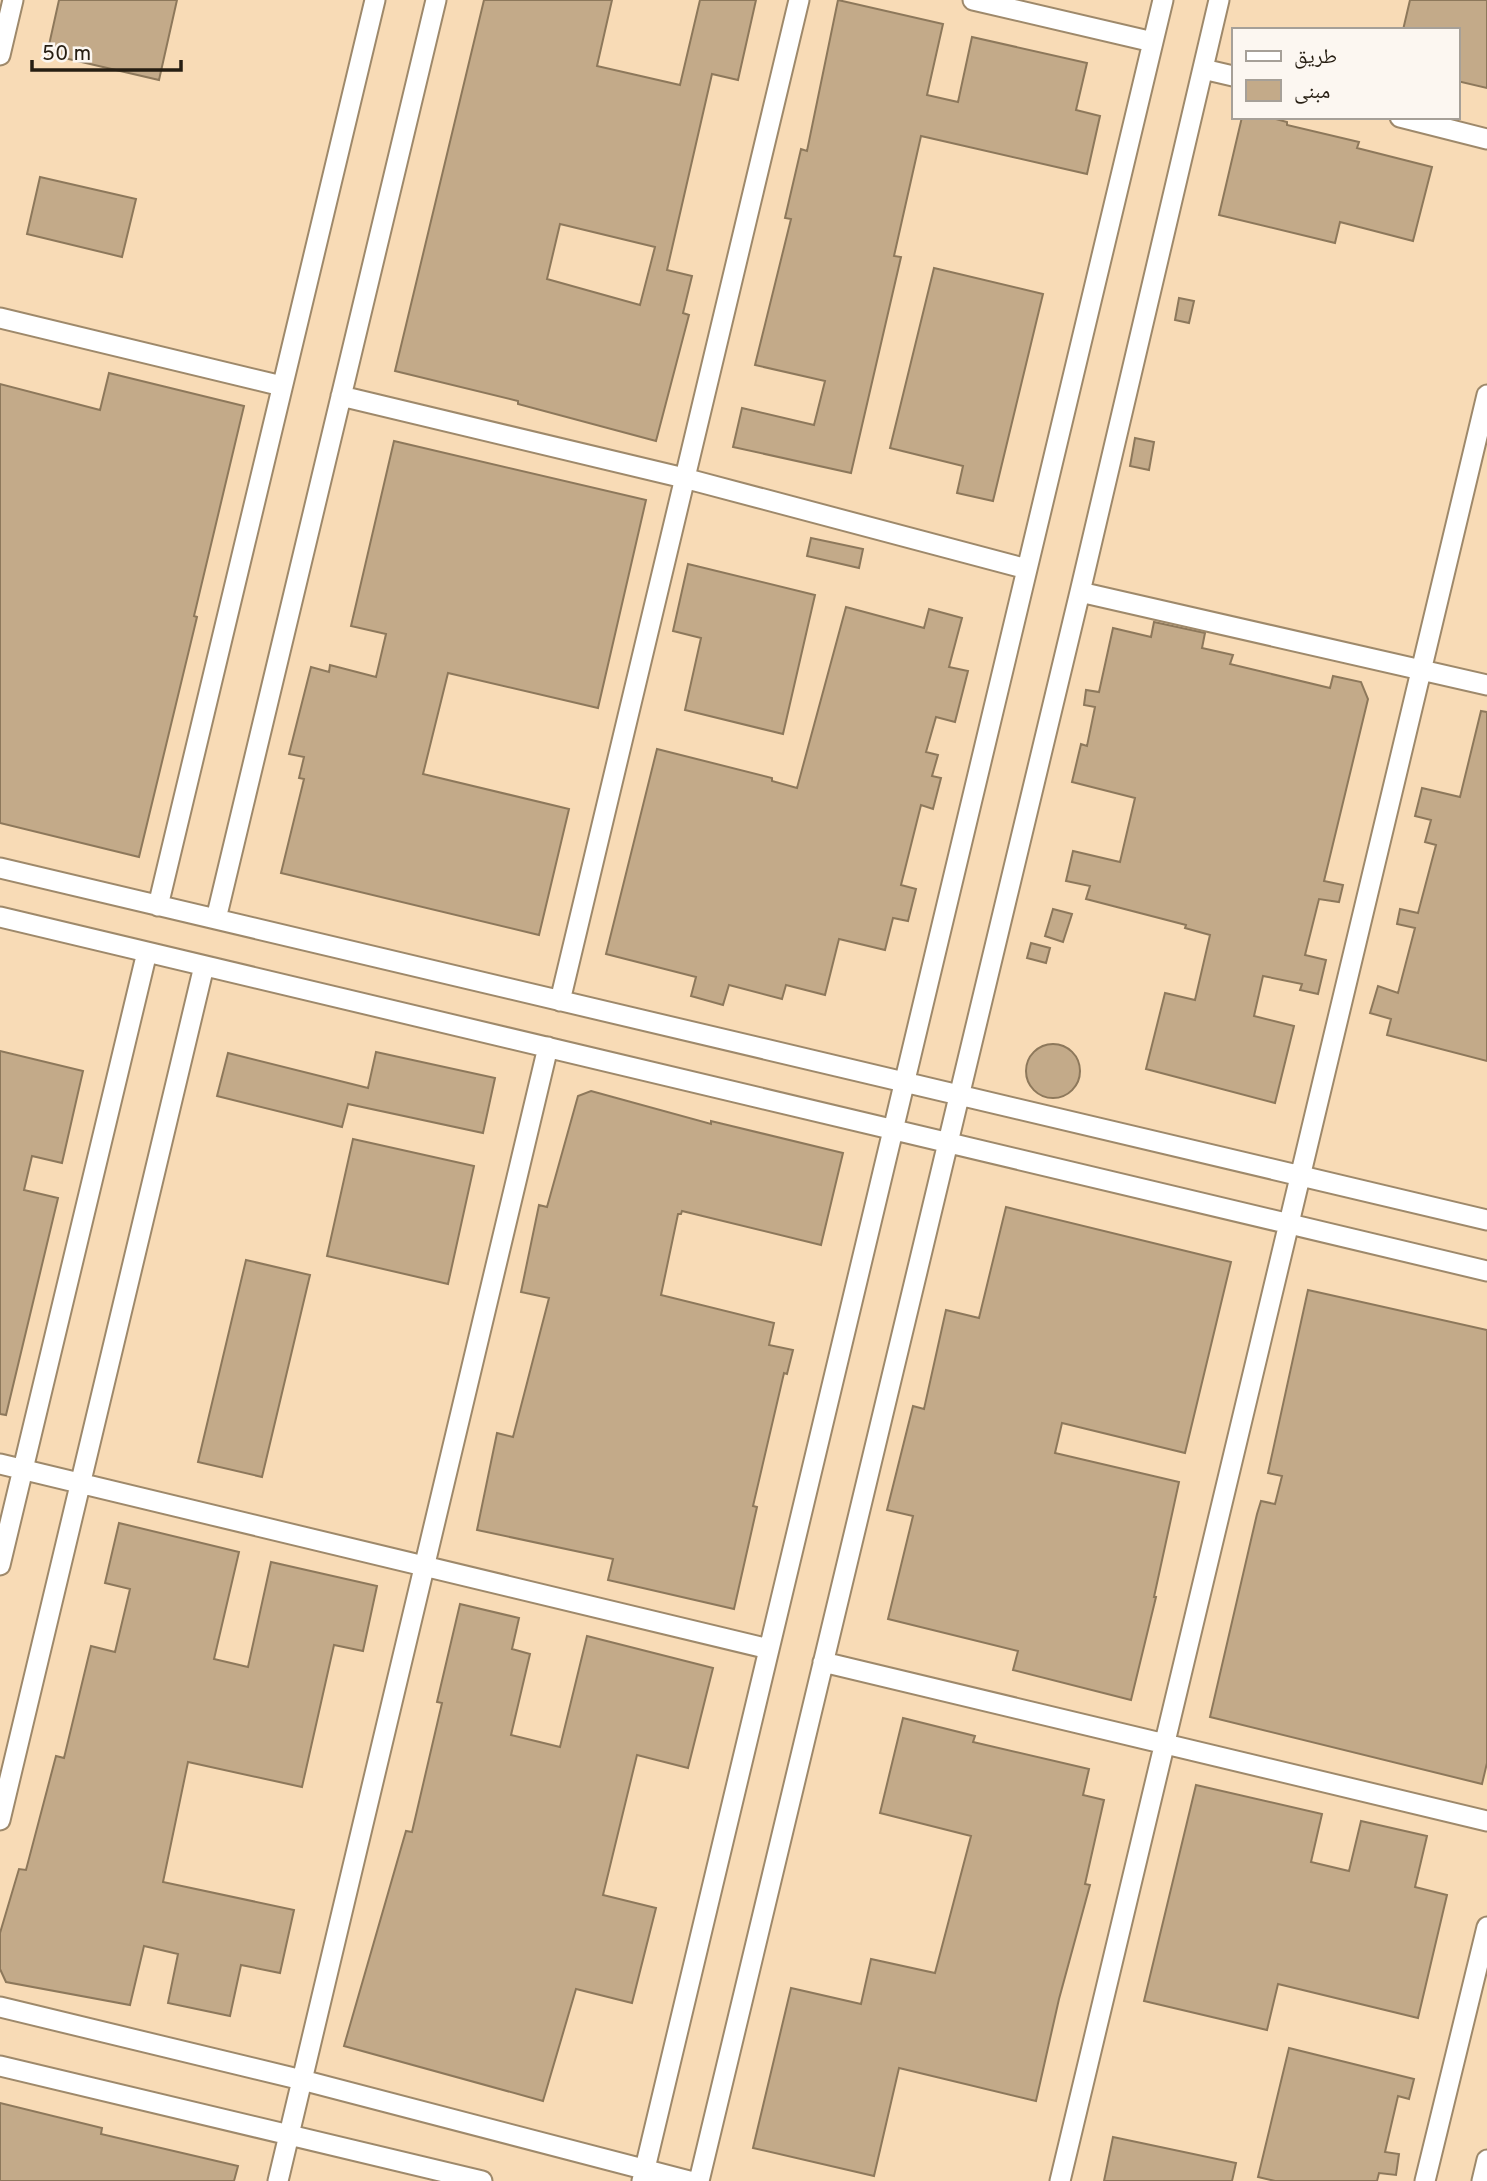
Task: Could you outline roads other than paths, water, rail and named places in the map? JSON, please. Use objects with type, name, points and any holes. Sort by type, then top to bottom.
[{"type":"street","points":[[0,55],[13,0]]},
{"type":"street","points":[[158,906],[375,0]]},
{"type":"street","points":[[216,919],[436,0]]},
{"type":"street","points":[[560,1001],[799,0]]},
{"type":"street","points":[[974,0],[1153,42]]},
{"type":"street","points":[[643,2176],[1163,0]]},
{"type":"street","points":[[699,2181],[1219,0]]},
{"type":"street","points":[[1203,69],[1232,76]]},
{"type":"street","points":[[1408,119],[1487,139]]},
{"type":"street","points":[[0,318],[282,386]]},
{"type":"street","points":[[1060,2181],[1487,395]]},
{"type":"street","points":[[341,396],[684,478],[1027,569]]},
{"type":"street","points":[[1080,592],[1487,685]]},
{"type":"street","points":[[0,868],[1487,1220]]},
{"type":"street","points":[[0,917],[1487,1271]]},
{"type":"street","points":[[0,1565],[147,952]]},
{"type":"street","points":[[0,1820],[204,965]]},
{"type":"street","points":[[278,2181],[548,1048]]},
{"type":"street","points":[[0,1464],[769,1649]]},
{"type":"street","points":[[823,1662],[1487,1821]]},
{"type":"street","points":[[1425,2181],[1487,1927]]},
{"type":"street","points":[[0,2007],[302,2080],[643,2176],[689,2181]]},
{"type":"street","points":[[0,2066],[482,2181]]},
{"type":"street","points":[[1482,2181],[1487,2160]]}]
